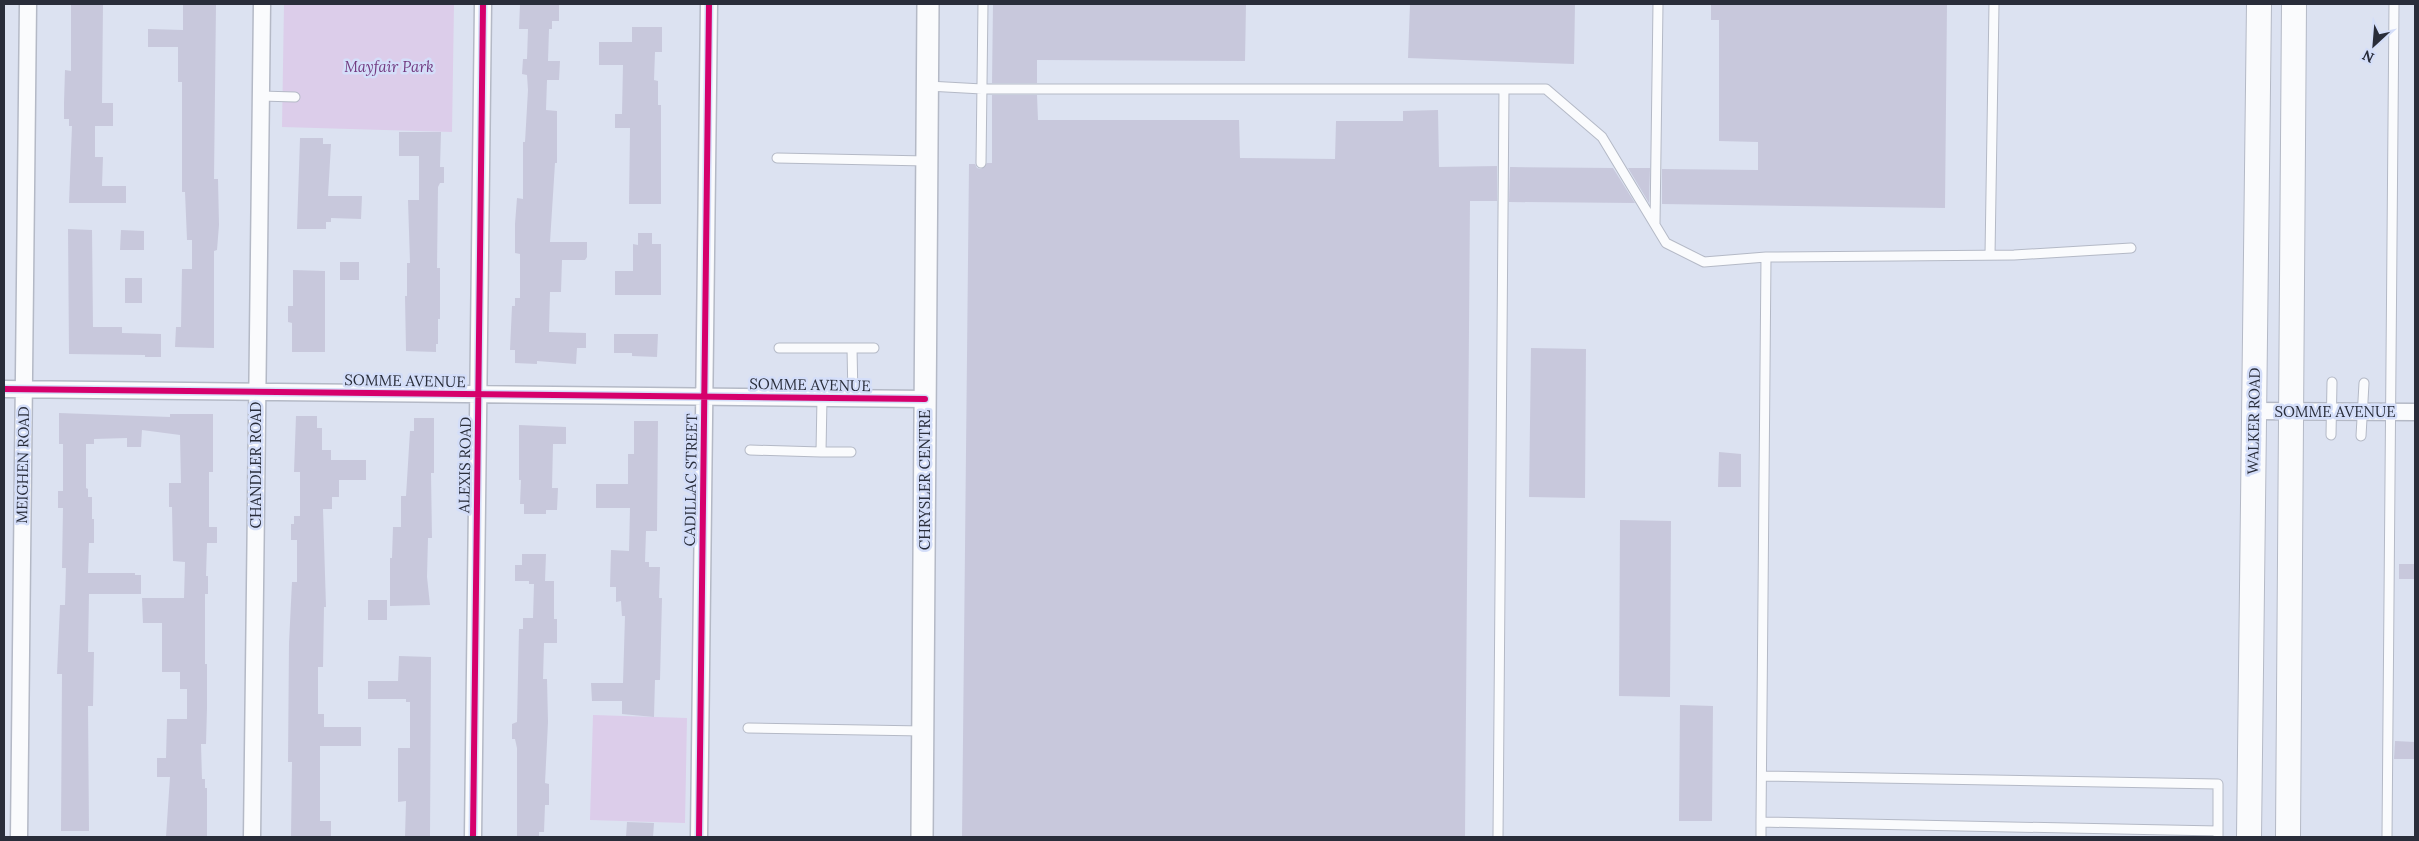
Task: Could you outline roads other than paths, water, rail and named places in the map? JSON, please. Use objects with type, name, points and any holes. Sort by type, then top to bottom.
[{"type":"main road","name":"WALKER ROAD","points":[[2249,837],[2259,4]]},
{"type":"main road","points":[[2288,837],[2294,4]]},
{"type":"street","name":"MEIGHEN ROAD","points":[[19,837],[28,4]]},
{"type":"street","name":"CHANDLER ROAD","points":[[252,837],[262,4]]},
{"type":"street","name":"ALEXIS ROAD","points":[[473,837],[483,4]]},
{"type":"street","name":"CADILLAC STREET","points":[[699,837],[709,4]]},
{"type":"street","name":"CHRYSLER CENTRE","points":[[922,837],[928,4]]},
{"type":"street","name":"SOMME AVENUE","points":[[4,389],[925,399]]},
{"type":"street","name":"SOMME AVENUE","points":[[2254,411],[2415,412]]},
{"type":"lane","points":[[982,163],[983,4]]},
{"type":"lane","points":[[1655,224],[1658,4]]},
{"type":"lane","points":[[1990,255],[1994,4]]},
{"type":"lane","points":[[2387,837],[2394,4]]},
{"type":"lane","points":[[928,86],[982,88],[1546,89],[1602,136],[1666,243],[1704,262],[1766,258],[1990,255],[2131,248]]},
{"type":"lane","points":[[1498,837],[1504,89]]},
{"type":"lane","points":[[261,96],[295,97]]},
{"type":"lane","points":[[777,158],[927,161]]},
{"type":"lane","points":[[1761,837],[1766,258]]},
{"type":"lane","points":[[779,348],[874,348]]},
{"type":"lane","points":[[852,348],[853,398]]},
{"type":"lane","points":[[2332,382],[2332,435]]},
{"type":"lane","points":[[2361,436],[2364,383]]},
{"type":"lane","points":[[821,452],[822,398]]},
{"type":"lane","points":[[750,450],[851,452]]},
{"type":"lane","points":[[748,728],[923,731]]},
{"type":"lane","points":[[1761,822],[2218,834],[2218,784],[1762,776]]},
{"type":"park label","name":"Mayfair Park","points":[[389,67]]}]
